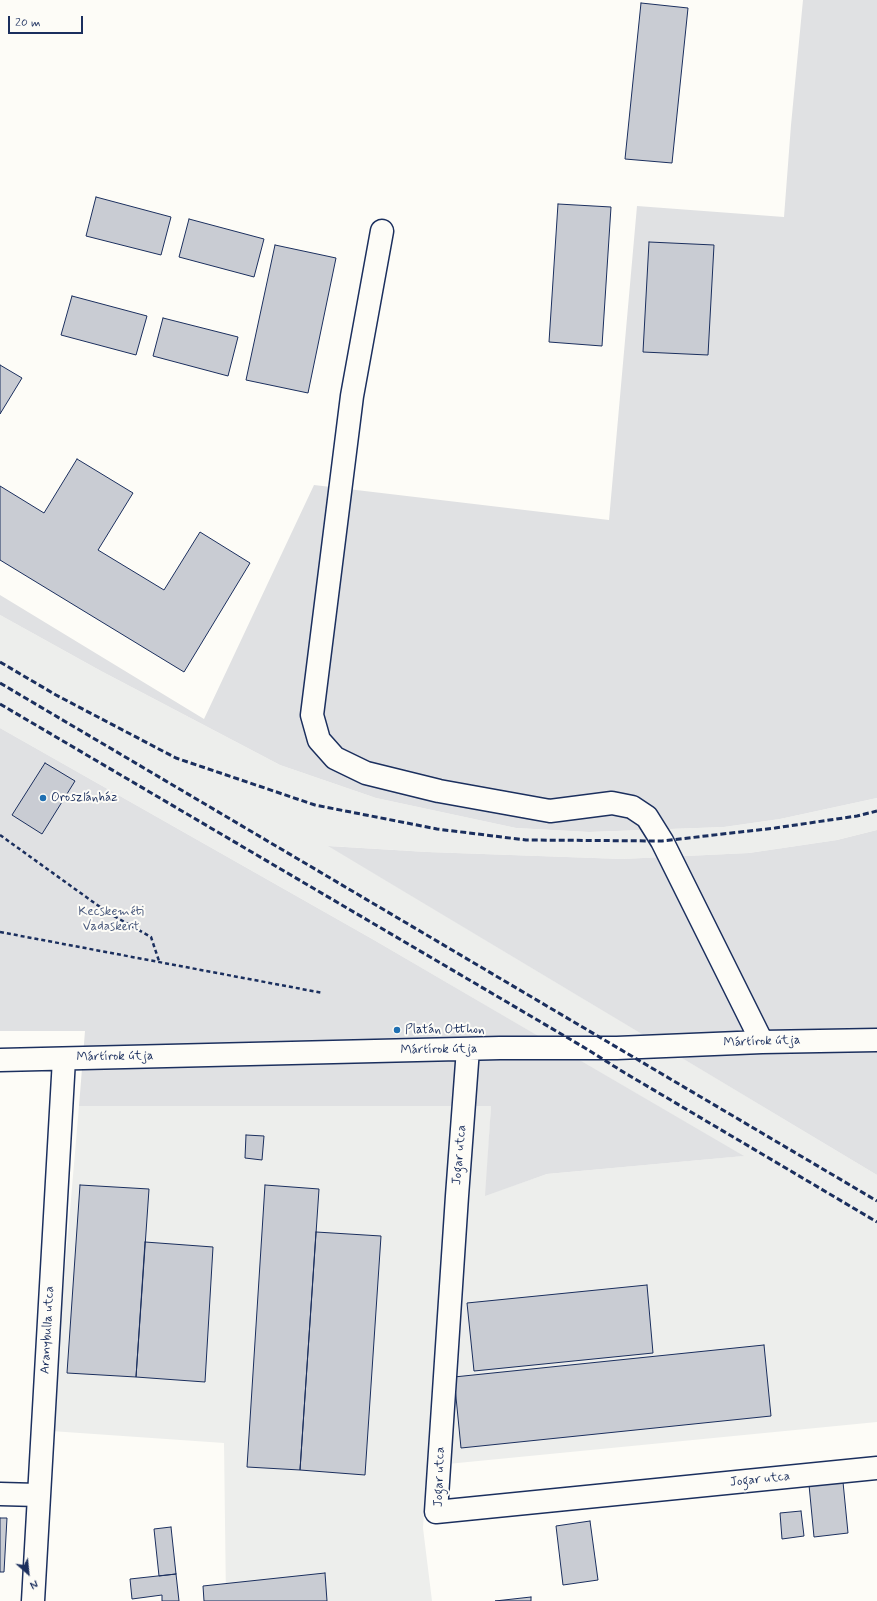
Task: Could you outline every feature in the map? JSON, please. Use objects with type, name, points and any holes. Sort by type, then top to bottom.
[{"type":"street","points":[[382,232],[352,396],[312,715],[319,740],[336,758],[366,773],[431,790],[550,811],[612,804],[632,807],[648,817],[662,841],[762,1042]]},
{"type":"street","name":"Mártírok útja","points":[[0,1060],[468,1049],[617,1048],[762,1042],[877,1040]]},
{"type":"street","name":"Jogar utca","points":[[468,1049],[436,1512],[877,1468]]},
{"type":"street","name":"Aranybulla utca","points":[[33,1601],[64,1059]]},
{"type":"street","points":[[0,1494],[38,1495]]},
{"type":"path","points":[[0,835],[107,912],[151,938],[158,961]]},
{"type":"path","points":[[0,932],[323,993]]},
{"type":"shaded area","points":[[0,615],[101,671],[280,765],[376,798],[516,828],[589,832],[724,827],[780,819],[877,798],[877,830],[837,840],[749,853],[622,859],[427,852],[329,846],[877,1175],[877,1422],[427,1466],[423,1528],[432,1601],[226,1601],[224,1443],[51,1431],[79,1106],[491,1106],[486,1195],[547,1174],[743,1156],[374,940],[0,728]]},
{"type":"green space","points":[[803,0],[877,0],[877,798],[780,819],[724,827],[589,832],[516,828],[376,798],[280,765],[101,671],[0,615],[0,595],[204,719],[314,485],[609,520],[637,206],[784,217]]},
{"type":"green space","name":"Kecskeméti Vadaskert","points":[[0,728],[374,940],[744,1156],[547,1174],[485,1196],[491,1106],[79,1106],[85,1031],[0,1031]]},
{"type":"green space","points":[[877,830],[877,1175],[328,846],[427,852],[622,859],[749,853],[837,840]]},
{"type":"building","points":[[641,3],[688,8],[672,163],[625,159]]},
{"type":"building","points":[[96,197],[171,217],[161,255],[86,236]]},
{"type":"building","points":[[558,204],[611,207],[602,346],[549,342]]},
{"type":"building","points":[[189,219],[264,239],[254,277],[179,257]]},
{"type":"building","points":[[649,242],[714,245],[708,355],[643,352]]},
{"type":"building","points":[[275,245],[336,258],[308,393],[246,380]]},
{"type":"building","points":[[72,296],[147,316],[136,355],[61,335]]},
{"type":"building","points":[[163,318],[238,337],[228,376],[153,356]]},
{"type":"building","points":[[0,365],[22,378],[0,414]]},
{"type":"building","points":[[77,459],[133,493],[98,550],[164,590],[200,532],[250,563],[184,672],[0,560],[0,486],[44,513]]},
{"type":"building","name":"Oroszlánház","points":[[45,763],[75,781],[42,834],[12,815]]},
{"type":"building","points":[[246,1135],[264,1136],[262,1160],[245,1158]]},
{"type":"building","points":[[80,1185],[149,1189],[136,1377],[67,1373]]},
{"type":"building","points":[[265,1185],[319,1189],[300,1470],[247,1467]]},
{"type":"building","points":[[316,1232],[381,1236],[365,1475],[300,1470]]},
{"type":"building","points":[[145,1242],[213,1247],[205,1382],[136,1377]]},
{"type":"building","points":[[647,1285],[653,1353],[474,1371],[467,1303]]},
{"type":"building","points":[[764,1345],[771,1416],[461,1448],[454,1377]]},
{"type":"building","points":[[843,1482],[848,1533],[814,1537],[809,1485]]},
{"type":"building","points":[[801,1511],[804,1536],[782,1539],[780,1513]]},
{"type":"building","points":[[0,1518],[7,1518],[4,1572],[0,1572]]},
{"type":"building","points":[[590,1521],[598,1580],[563,1585],[556,1526]]},
{"type":"building","points":[[171,1527],[176,1574],[159,1576],[154,1529]]},
{"type":"building","points":[[325,1573],[327,1601],[204,1601],[203,1586]]},
{"type":"building","points":[[176,1574],[179,1601],[162,1601],[162,1595],[132,1599],[130,1579]]},
{"type":"building","points":[[531,1597],[531,1601],[495,1601]]},
{"type":"railway","points":[[0,662],[56,695],[176,758],[315,805],[437,829],[526,840],[662,841],[775,828],[857,816],[877,811]]},
{"type":"railway","points":[[0,683],[877,1201]]},
{"type":"railway","points":[[0,704],[585,1048],[877,1222]]},
{"type":"place","name":"Oroszlánház","points":[[43,798]]},
{"type":"place","name":"Platán Otthon","points":[[397,1030]]}]
